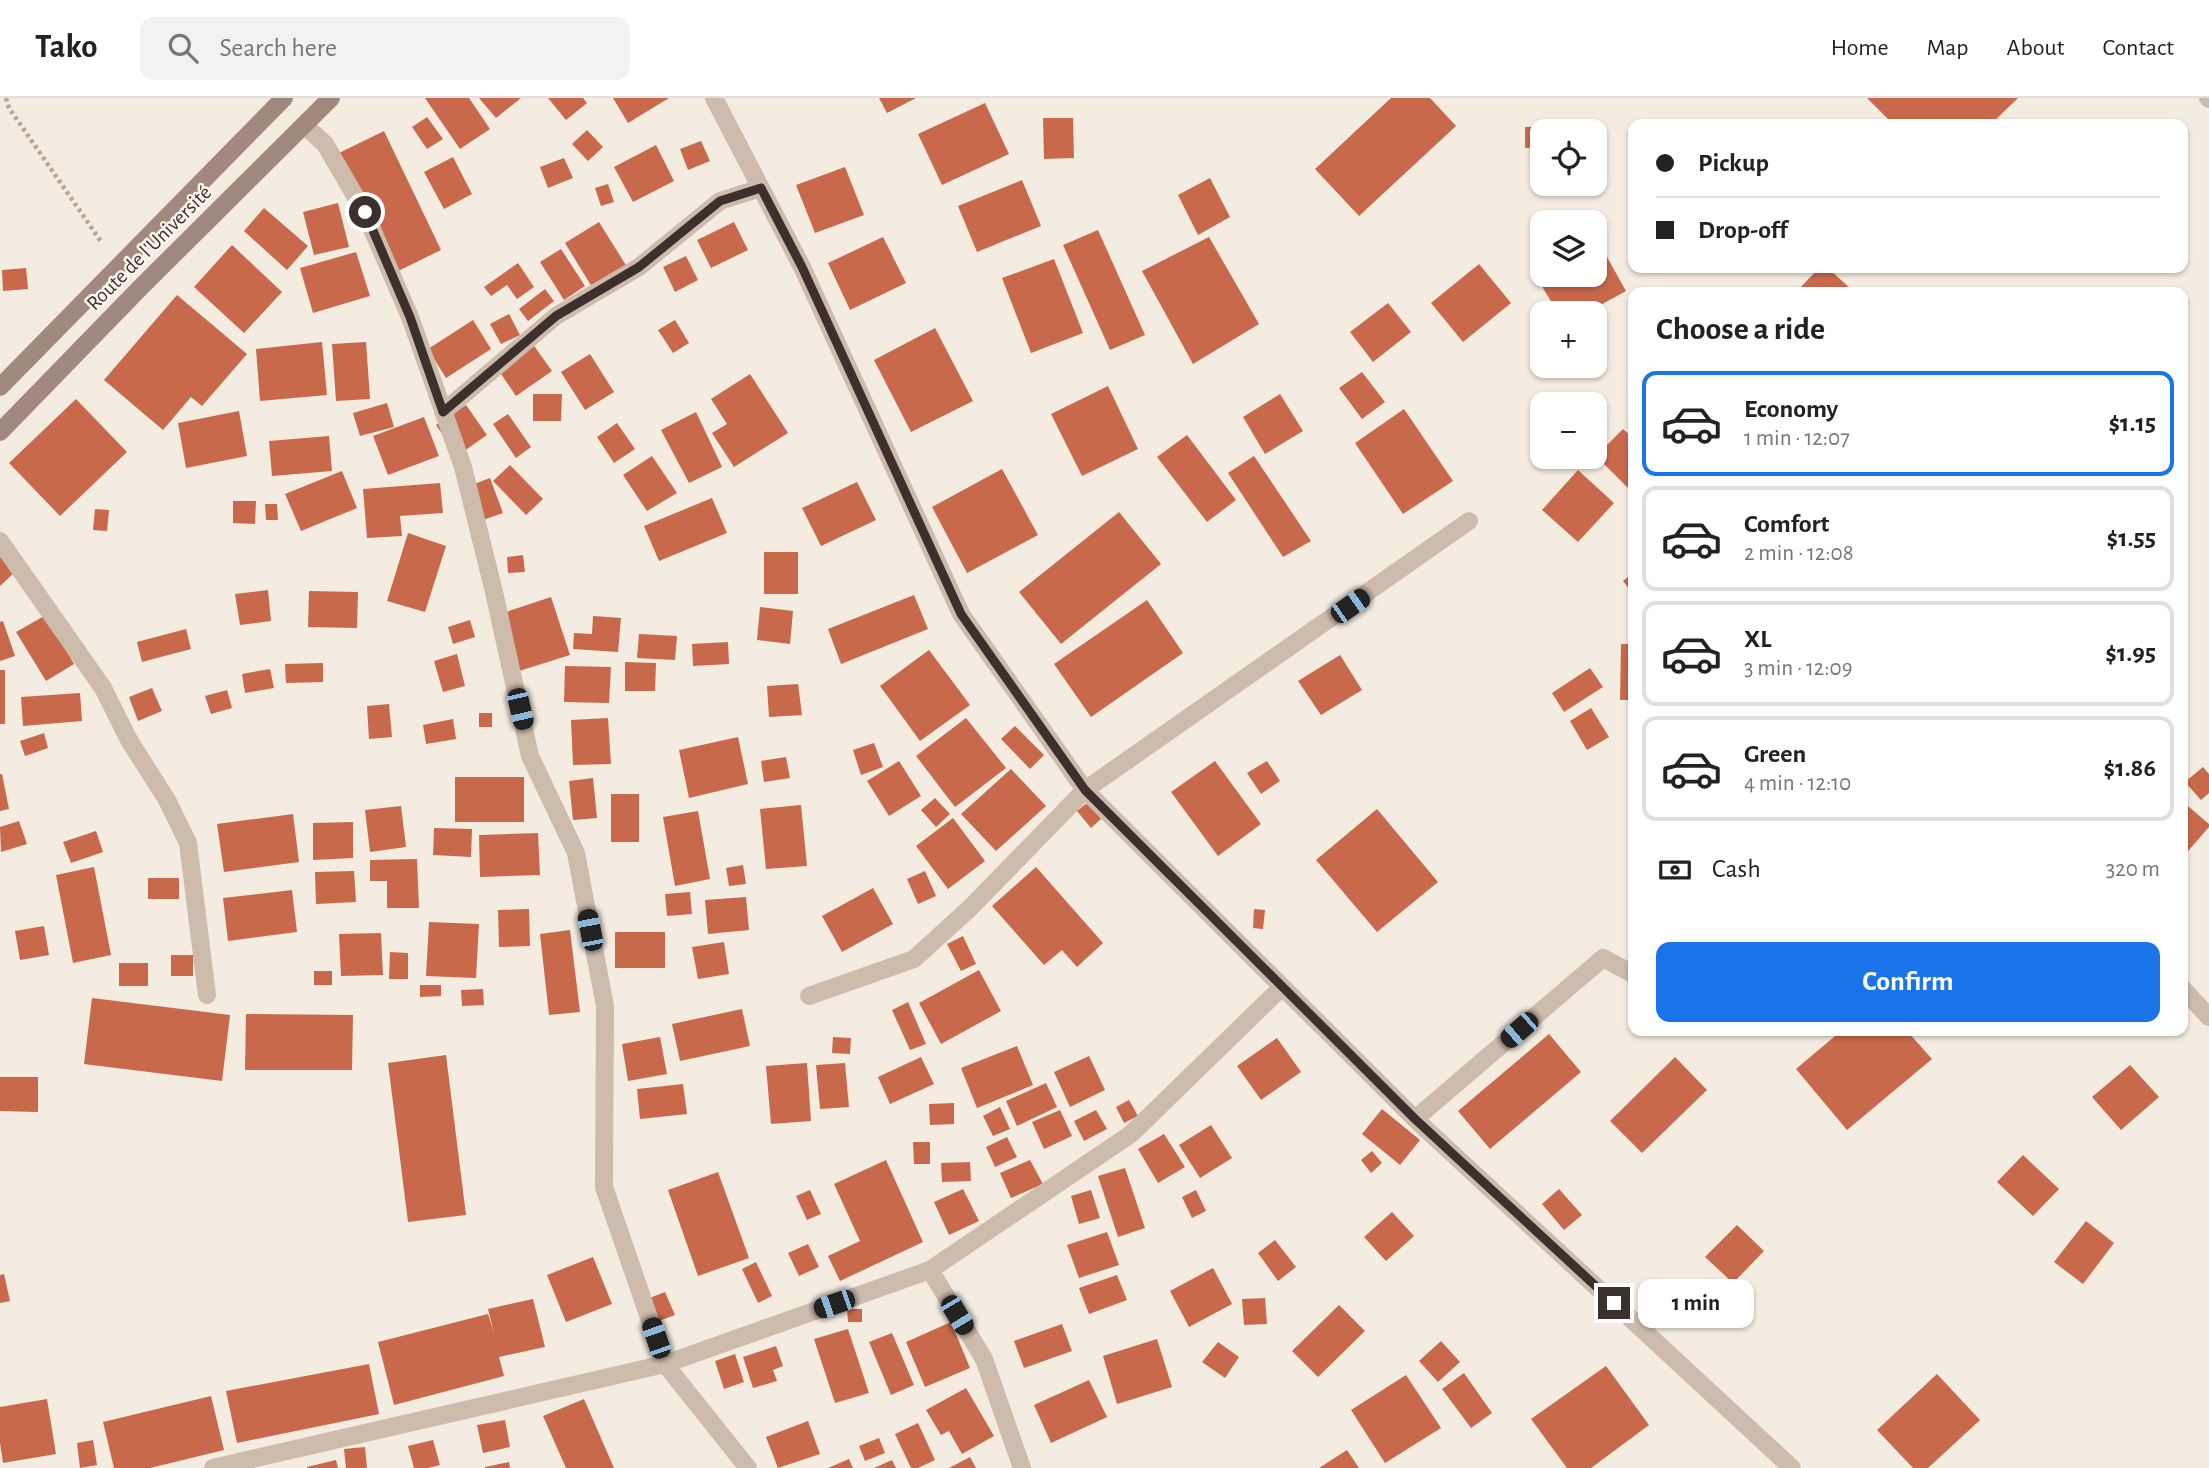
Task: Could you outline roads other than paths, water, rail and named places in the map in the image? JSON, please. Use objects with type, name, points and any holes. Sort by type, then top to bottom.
[{"type":"main road","name":"Route de l'Université","points":[[0,387],[284,98]]},
{"type":"main road","name":"Route de l'Université","points":[[0,432],[331,98]]},
{"type":"street","points":[[714,98],[802,267],[961,614],[1085,790],[1415,1119],[1792,1468]]},
{"type":"street","points":[[304,125],[325,144],[365,212],[410,317],[469,492],[530,756],[576,853],[605,1006],[604,1187],[665,1364],[748,1468]]},
{"type":"street","points":[[443,412],[556,316],[639,267],[720,201],[761,188]]},
{"type":"street","points":[[809,996],[914,959],[970,908],[1085,790],[1469,521]]},
{"type":"street","points":[[0,541],[103,688],[129,740],[167,800],[188,843],[207,995]]},
{"type":"street","points":[[1415,1119],[1602,958],[1628,971]]},
{"type":"street","points":[[212,1468],[665,1364],[930,1270],[1131,1134],[1282,987]]},
{"type":"street","points":[[2188,994],[2209,1017]]},
{"type":"street","points":[[930,1270],[984,1359],[1022,1468]]}]
